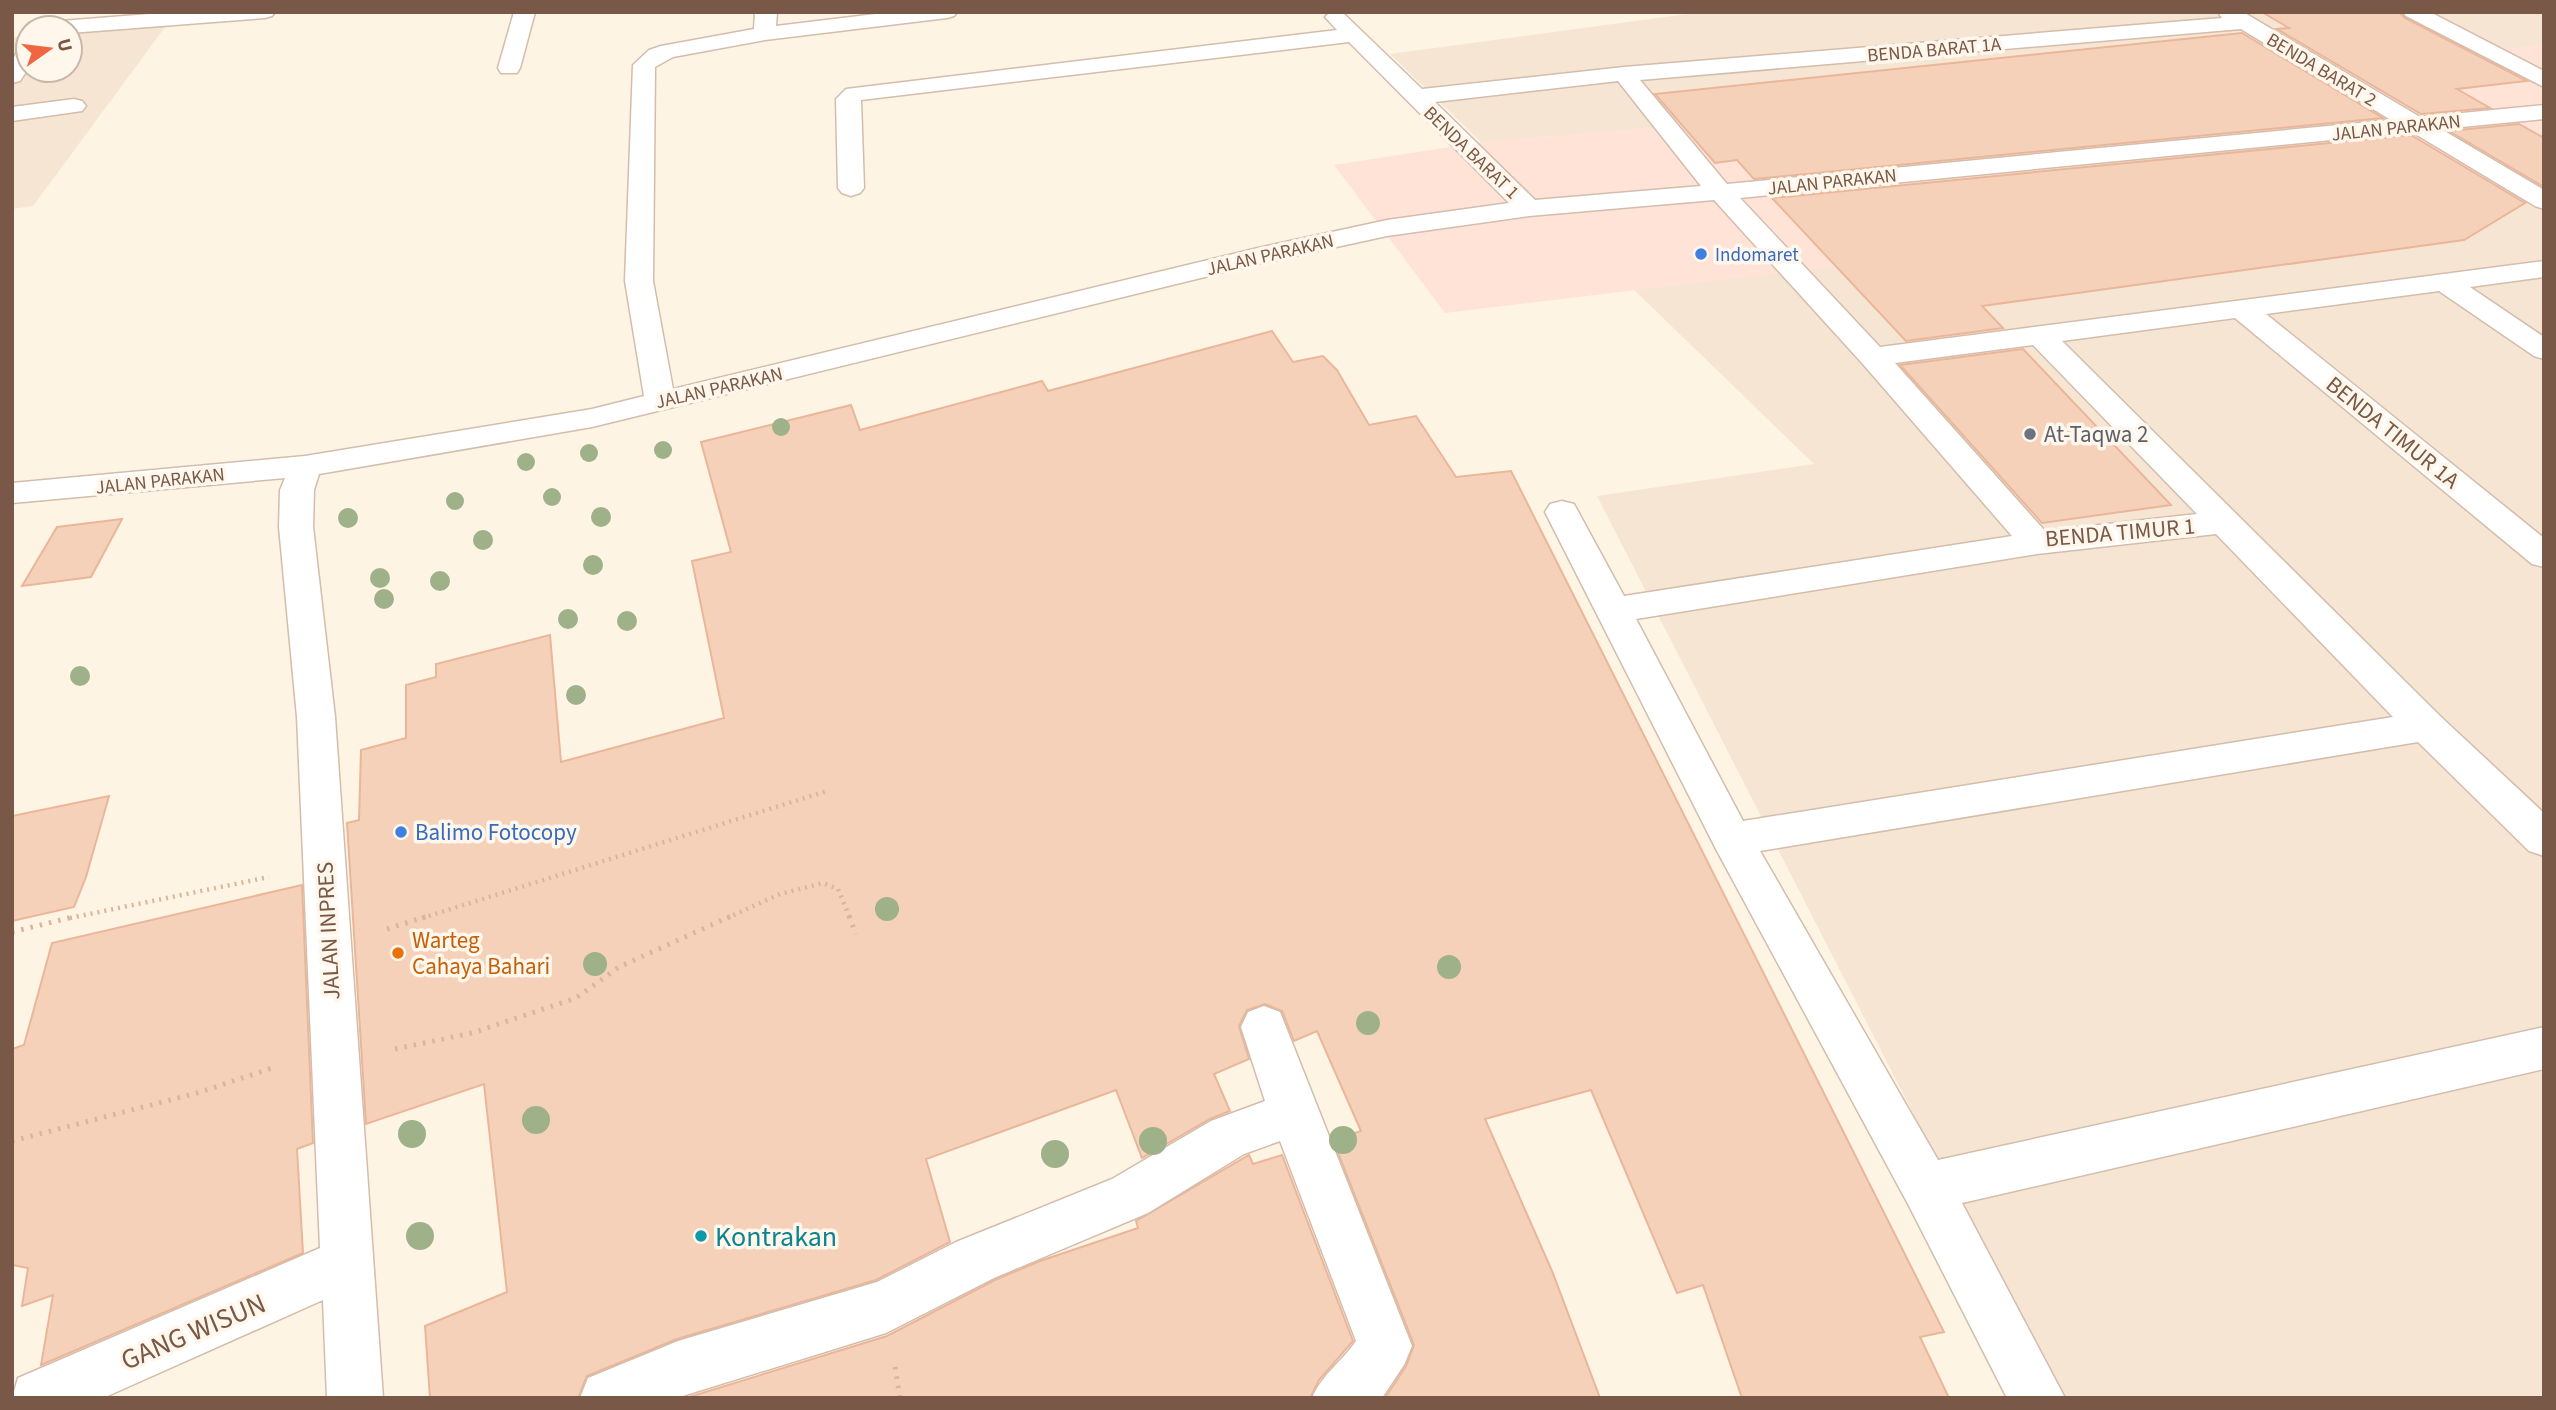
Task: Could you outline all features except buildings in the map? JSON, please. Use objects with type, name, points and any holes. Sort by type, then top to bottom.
[{"type":"street","points":[[84,25],[265,12]]},
{"type":"street","points":[[509,68],[525,12]]},
{"type":"street","points":[[660,400],[639,281],[644,65],[657,55],[766,23],[947,12]]},
{"type":"street","name":"BENDA BARAT 1","points":[[1331,12],[1529,208]]},
{"type":"street","points":[[2413,12],[2544,80]]},
{"type":"street","name":"BENDA BARAT 1A","points":[[1416,97],[1624,74],[1863,56],[2236,17]]},
{"type":"street","name":"BENDA BARAT 2","points":[[2236,17],[2544,201]]},
{"type":"street","points":[[851,188],[848,99],[854,94],[1353,35]]},
{"type":"street","points":[[1624,74],[1720,192]]},
{"type":"street","points":[[12,114],[74,106]]},
{"type":"street","name":"JALAN PARAKAN","points":[[12,493],[304,466],[592,418],[1258,256],[1387,228],[1529,208],[2544,112]]},
{"type":"street","name":"BENDA TIMUR 1","points":[[1720,192],[1873,357],[2037,544],[2223,522],[2426,726],[2544,839]]},
{"type":"street","points":[[1873,357],[2544,269]]},
{"type":"street","points":[[2444,282],[2544,350]]},
{"type":"street","name":"BENDA TIMUR 1A","points":[[2242,309],[2544,556]]},
{"type":"street","points":[[2040,335],[2223,522]]},
{"type":"street","name":"JALAN INPRES","points":[[304,466],[295,504],[311,655],[355,1398]]},
{"type":"street","points":[[1562,512],[1732,839],[1926,1187],[2036,1398]]},
{"type":"street","points":[[1613,610],[2037,544]]},
{"type":"street","points":[[1732,839],[2426,726]]},
{"type":"street","points":[[1265,1027],[1294,1112],[1385,1346],[1365,1376],[1340,1398]]},
{"type":"street","points":[[1926,1187],[2544,1048]]},
{"type":"street","points":[[608,1398],[678,1369],[886,1306],[975,1259],[1130,1196],[1228,1137],[1294,1112]]},
{"type":"street","name":"GANG WISUN","points":[[38,1398],[346,1263]]},
{"type":"path","points":[[329,944],[367,935],[827,791]]},
{"type":"path","points":[[12,932],[128,904],[272,877],[323,861]]},
{"type":"path","points":[[12,1141],[197,1093],[290,1062],[335,1058],[472,1032],[576,998],[619,967],[780,894],[810,884],[823,883],[838,889],[856,934]]},
{"type":"shaded area","points":[[1702,12],[2544,12],[2544,1398],[2059,1398],[1597,496],[1814,464],[1390,54]]},
{"type":"shaded area","points":[[168,23],[33,206],[12,209],[12,37],[14,84],[84,84],[84,31]]},
{"type":"shaded area","points":[[2544,44],[2544,182],[1445,313],[1334,165],[1482,142],[2341,68]]},
{"type":"place","name":"Indomaret","points":[[1701,254]]},
{"type":"place","name":"At-Taqwa 2","points":[[2030,434]]},
{"type":"place","name":"Balimo Fotocopy","points":[[401,832]]},
{"type":"place","name":"Warteg Cahaya Bahari","points":[[398,953]]},
{"type":"place","name":"Kontrakan","points":[[701,1236]]}]
